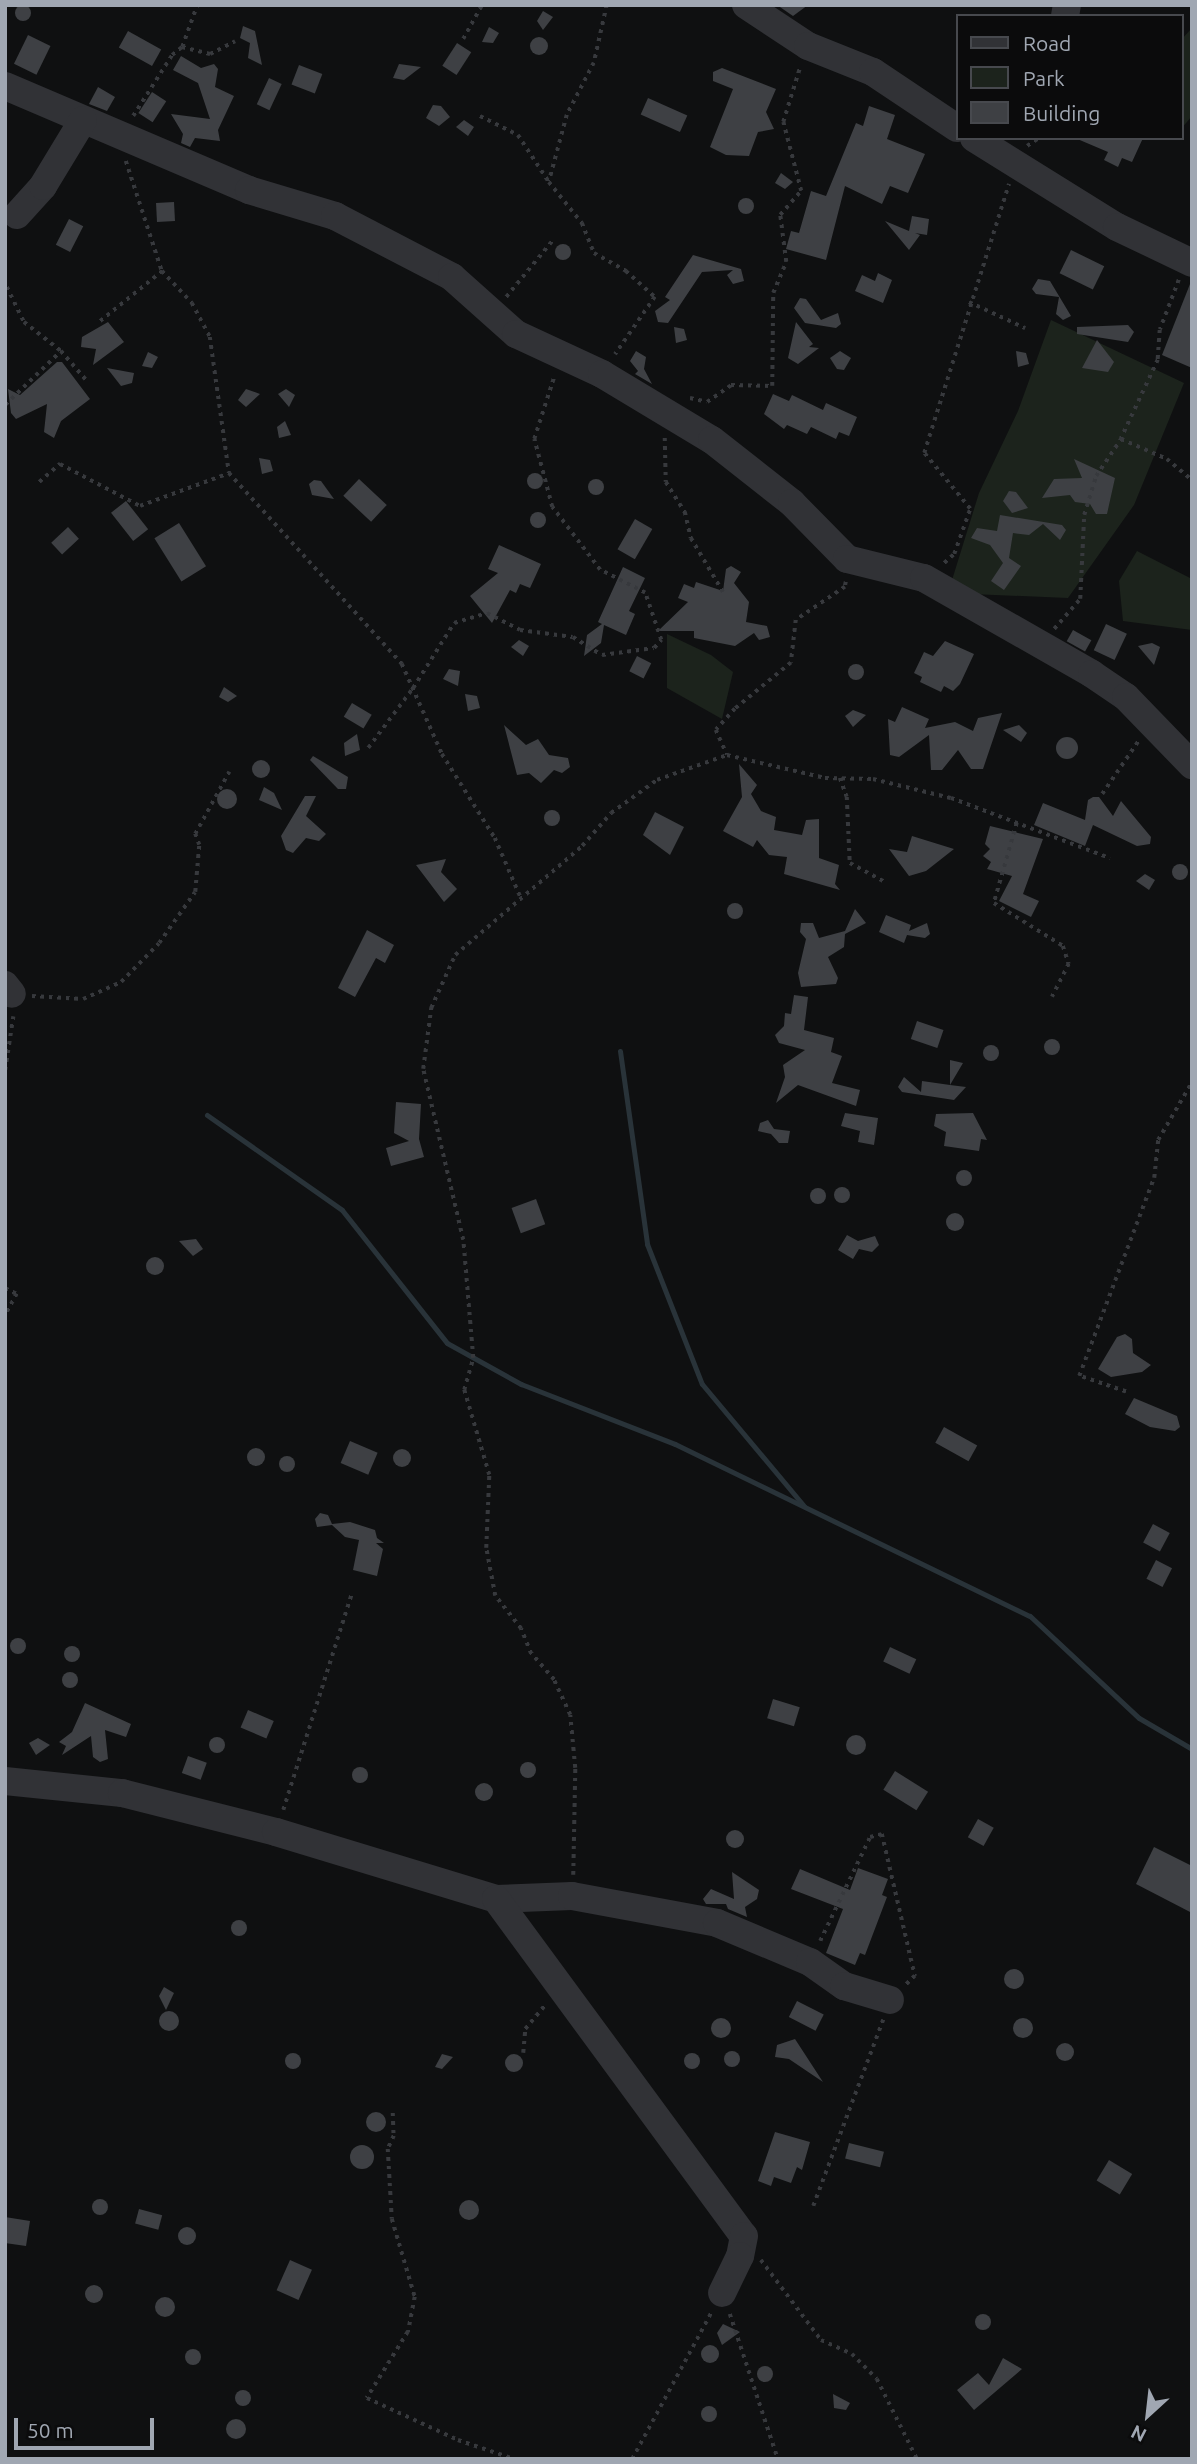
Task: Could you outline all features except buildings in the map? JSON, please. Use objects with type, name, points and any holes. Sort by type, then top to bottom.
[{"type":"street","points":[[746,5],[808,46],[873,72],[956,127]]},
{"type":"street","points":[[5,86],[249,190],[298,201],[335,216],[452,277],[516,334],[603,374],[669,417],[712,440],[767,483],[847,559],[924,578],[1126,697],[1192,765]]},
{"type":"street","points":[[17,215],[43,186],[83,121]]},
{"type":"street","points":[[981,140],[1018,151],[1117,227],[1189,262]]},
{"type":"street","points":[[5,1781],[122,1793],[276,1832],[496,1899],[572,1896],[727,1926],[810,1962],[844,1986],[890,2000]]},
{"type":"street","points":[[496,1899],[560,1982],[744,2236],[722,2292]]},
{"type":"path","points":[[197,5],[182,47],[172,55],[121,136],[128,174],[162,271],[192,303],[210,337],[229,473],[402,664],[442,754],[495,838],[522,899]]},
{"type":"path","points":[[463,39],[482,5]]},
{"type":"path","points":[[548,182],[567,115],[594,63],[607,5]]},
{"type":"path","points":[[182,47],[211,54],[235,41]]},
{"type":"path","points":[[723,592],[691,538],[685,512],[666,482],[669,417],[689,398],[707,402],[731,385],[772,386],[773,293],[786,262],[780,215],[801,191],[783,122],[808,46]]},
{"type":"path","points":[[480,116],[518,135],[548,182],[582,223],[594,253],[625,271],[654,297],[603,374]]},
{"type":"path","points":[[924,578],[954,554],[970,509],[924,453],[1018,151]]},
{"type":"path","points":[[495,313],[553,240]]},
{"type":"path","points":[[1039,646],[1080,599],[1084,515],[1097,476],[1121,439],[1158,360],[1160,330],[1189,262]]},
{"type":"path","points":[[100,321],[162,271]]},
{"type":"path","points":[[7,287],[24,322],[61,351],[86,380]]},
{"type":"path","points":[[969,302],[1026,328]]},
{"type":"path","points":[[5,405],[61,351]]},
{"type":"path","points":[[368,748],[413,688],[454,623],[487,613],[520,630],[573,637],[602,655],[654,648],[661,640],[645,593],[600,570],[552,508],[534,439],[562,355]]},
{"type":"path","points":[[1121,439],[1167,460],[1192,480]]},
{"type":"path","points":[[39,482],[60,464],[140,506],[229,473]]},
{"type":"path","points":[[727,755],[716,730],[735,709],[791,663],[796,620],[845,587],[847,559]]},
{"type":"path","points":[[1102,794],[1149,723]]},
{"type":"path","points":[[572,1896],[575,1768],[570,1715],[554,1680],[531,1654],[521,1629],[495,1596],[486,1548],[489,1475],[464,1390],[473,1358],[463,1240],[423,1069],[431,1008],[455,955],[582,846],[611,813],[657,780],[727,755],[840,778],[873,779],[951,798],[1110,858]]},
{"type":"path","points":[[5,1070],[13,1038],[9,990],[83,999],[121,982],[195,892],[199,845],[195,834],[229,772]]},
{"type":"path","points":[[840,778],[847,797],[850,863],[887,883]]},
{"type":"path","points":[[1017,823],[994,903],[1063,946],[1069,964],[1052,997]]},
{"type":"path","points":[[1126,1392],[1079,1376],[1154,1178],[1158,1140],[1192,1082]]},
{"type":"path","points":[[5,1288],[17,1294],[5,1316]]},
{"type":"path","points":[[276,1832],[351,1595]]},
{"type":"path","points":[[523,2053],[524,2029],[560,1982]]},
{"type":"path","points":[[393,2113],[394,2136],[388,2149],[392,2219],[415,2297],[408,2332],[367,2398],[458,2440],[514,2459]]},
{"type":"path","points":[[744,2236],[821,2340],[852,2354],[877,2379],[918,2459]]},
{"type":"path","points":[[632,2459],[722,2292]]},
{"type":"path","points":[[722,2292],[778,2459]]},
{"type":"green space","points":[[1192,28],[1192,116],[1183,127],[1183,38]]},
{"type":"green space","points":[[1051,320],[1184,383],[1134,505],[1068,598],[948,593],[979,493],[1018,411]]},
{"type":"green space","points":[[1137,551],[1192,579],[1192,630],[1123,621],[1119,581]]},
{"type":"green space","points":[[667,634],[711,655],[733,672],[722,719],[667,688]]},
{"type":"waterway","points":[[620,1051],[647,1244],[702,1384],[804,1506]]},
{"type":"waterway","points":[[207,1115],[342,1210],[447,1343],[521,1384],[675,1444],[1030,1616],[1139,1718],[1192,1749]]}]
